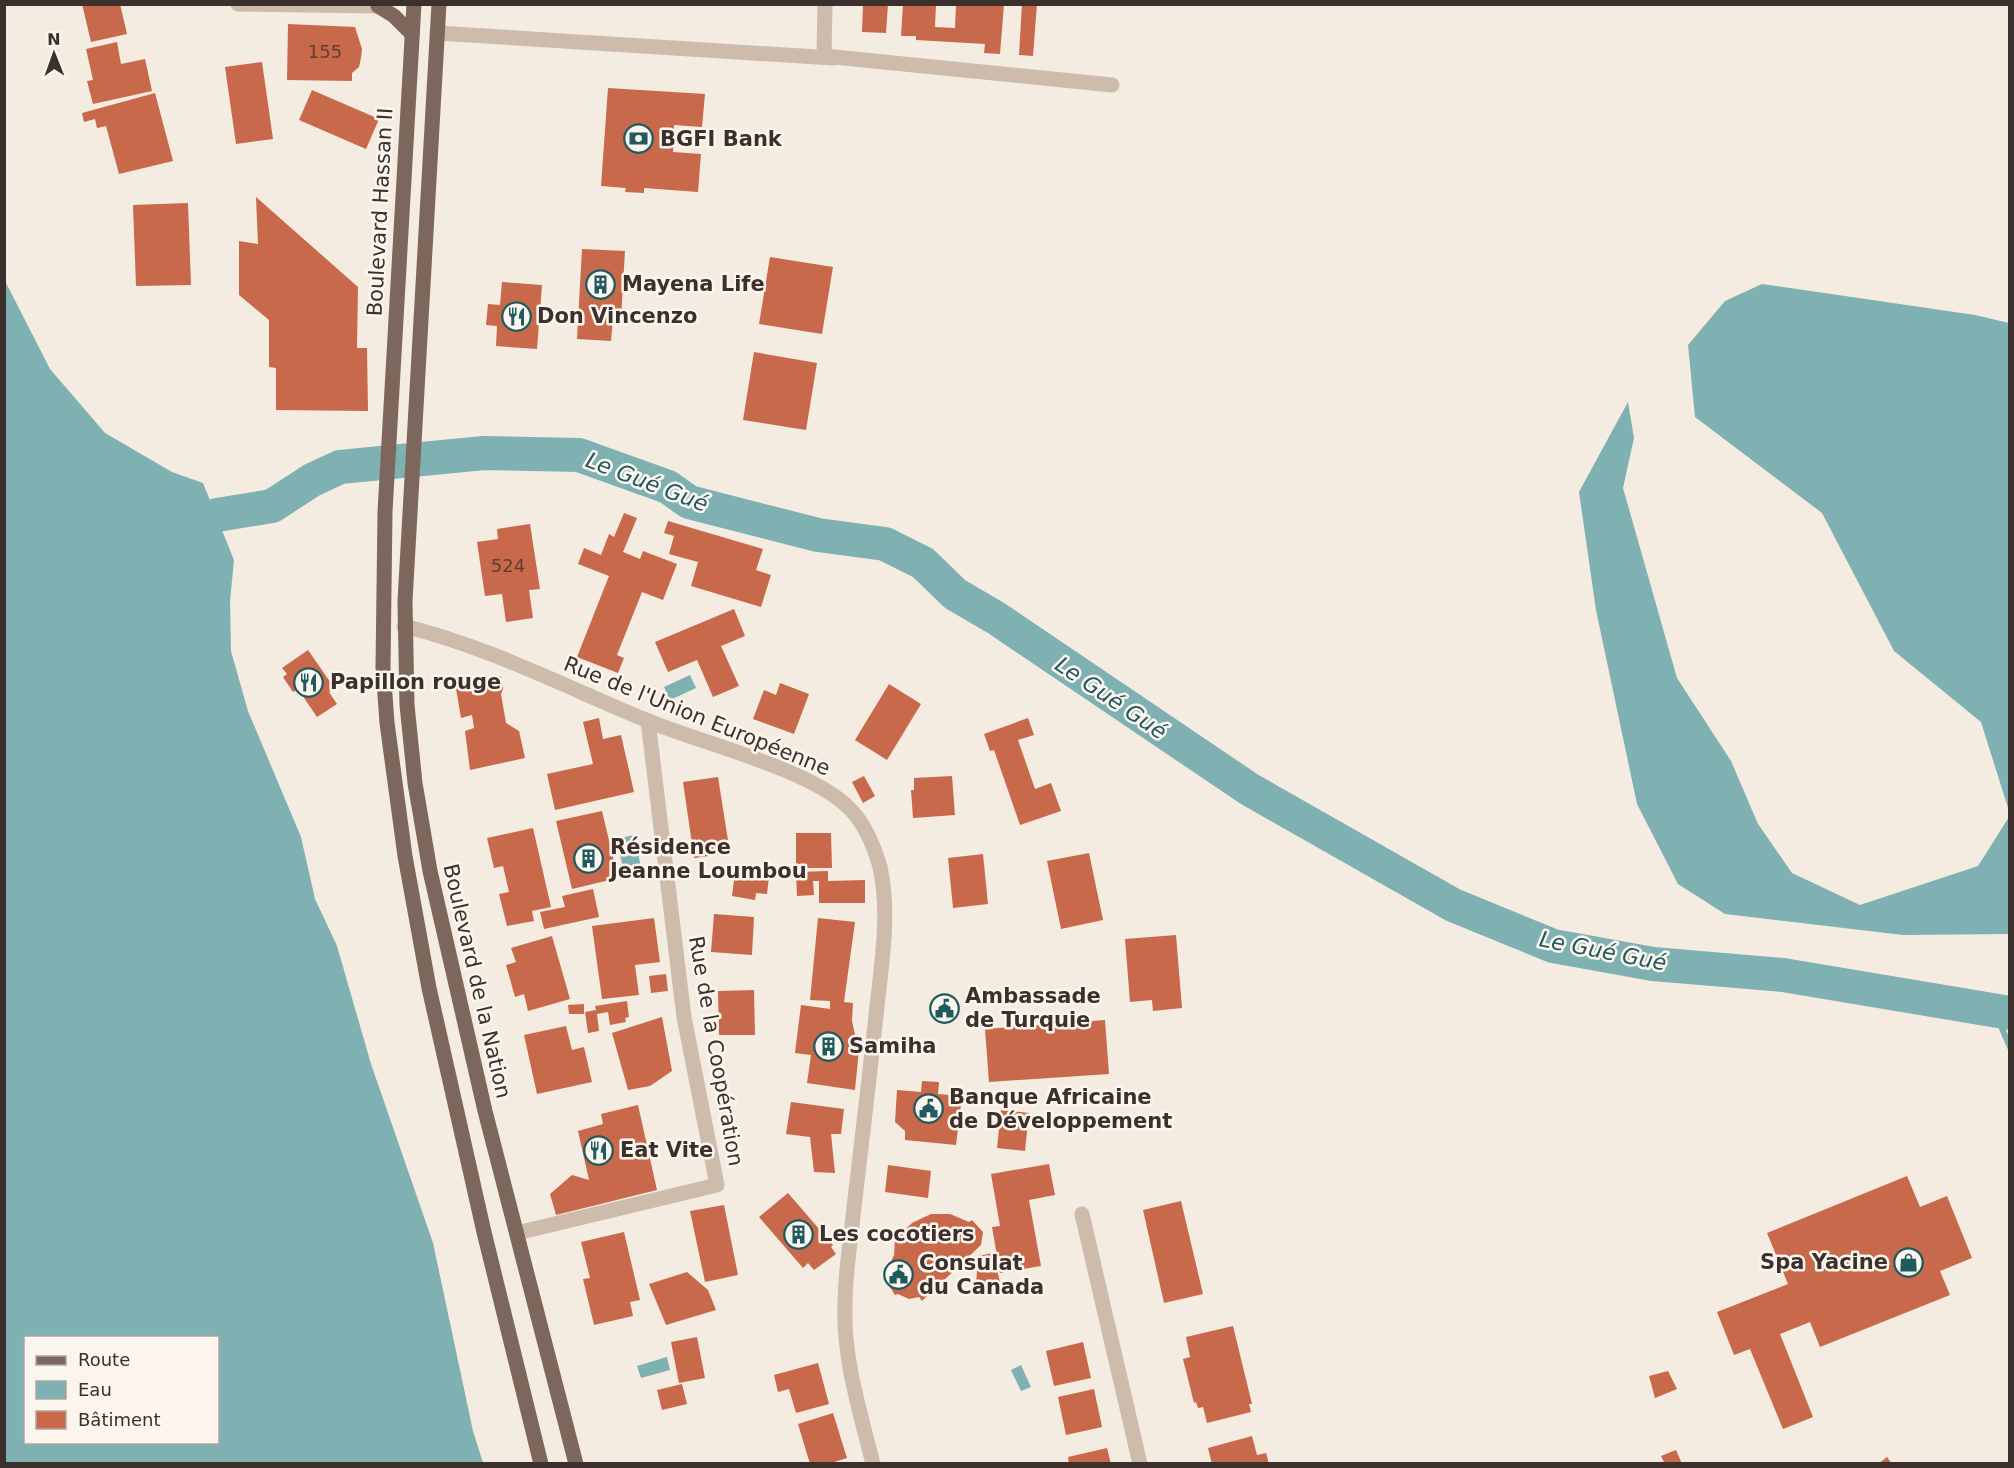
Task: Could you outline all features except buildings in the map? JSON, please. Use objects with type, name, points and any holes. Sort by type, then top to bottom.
[{"type":"main road","name":"Boulevard Hassan II","points":[[385,512],[414,4]]},
{"type":"main road","points":[[437,33],[439,4]]},
{"type":"main road","points":[[381,5],[412,34]]},
{"type":"main road","name":"Boulevard de la Nation","points":[[437,33],[404,626],[407,705],[424,839],[485,1111],[576,1464]]},
{"type":"main road","name":"Boulevard de la Nation","points":[[385,512],[383,679],[405,856],[429,988],[478,1209],[541,1464]]},
{"type":"street","points":[[238,4],[381,5]]},
{"type":"street","points":[[825,4],[828,57]]},
{"type":"street","points":[[437,33],[828,57],[1112,85]]},
{"type":"street","name":"Rue de l'Union Européenne","points":[[404,626],[508,660],[648,721],[796,776],[829,792],[848,807],[863,826],[880,869],[885,909],[882,963],[844,1302],[847,1354],[873,1464]]},
{"type":"street","name":"Rue de la Coopération","points":[[517,1233],[717,1185],[684,1017],[648,721]]},
{"type":"street","points":[[1082,1214],[1140,1464]]},
{"type":"water","points":[[4,279],[50,369],[105,433],[172,472],[203,483],[234,560],[230,601],[231,651],[248,711],[301,837],[315,899],[337,946],[371,1064],[433,1243],[473,1431],[483,1463],[5,1463]]},
{"type":"water","points":[[1762,284],[1975,315],[2009,323],[2009,811],[1981,722],[1894,651],[1822,513],[1695,417],[1688,345],[1725,301]]},
{"type":"water","points":[[1628,402],[1634,438],[1623,488],[1677,678],[1731,761],[1758,824],[1792,873],[1860,905],[1978,866],[2009,817],[2009,934],[1903,935],[1725,914],[1678,884],[1637,804],[1596,610],[1579,492]]},
{"type":"water","points":[[690,675],[696,688],[670,700],[664,687]]},
{"type":"water","points":[[634,835],[641,867],[624,871],[616,839]]},
{"type":"water","points":[[667,1357],[670,1370],[641,1378],[637,1366]]},
{"type":"water","points":[[1021,1365],[1031,1387],[1021,1391],[1011,1370]]},
{"type":"waterway","name":"Le Gué Gué","points":[[217,515],[272,506],[312,480],[340,467],[484,453],[579,455],[668,487],[689,502],[818,535],[885,544],[923,563],[955,594],[996,618],[1249,789],[1453,905],[1553,946],[1653,964],[1783,975],[2010,1013]]},
{"type":"waterway","points":[[1994,1010],[2010,1047]]},
{"type":"place","name":"BGFI Bank","points":[[639,139]]},
{"type":"place","name":"Mayena Life","points":[[601,284]]},
{"type":"place","name":"Don Vincenzo","points":[[516,316]]},
{"type":"place","name":"Papillon rouge","points":[[309,682]]},
{"type":"place","name":"Résidence Jeanne Loumbou","points":[[589,859]]},
{"type":"place","name":"Ambassade de Turquie","points":[[944,1008]]},
{"type":"place","name":"Samiha","points":[[828,1046]]},
{"type":"place","name":"Banque Africaine de Développement","points":[[928,1109]]},
{"type":"place","name":"Eat Vite","points":[[599,1150]]},
{"type":"place","name":"Les cocotiers","points":[[798,1234]]},
{"type":"place","name":"Spa Yacine","points":[[1909,1262]]},
{"type":"place","name":"Consulat du Canada","points":[[898,1275]]}]
